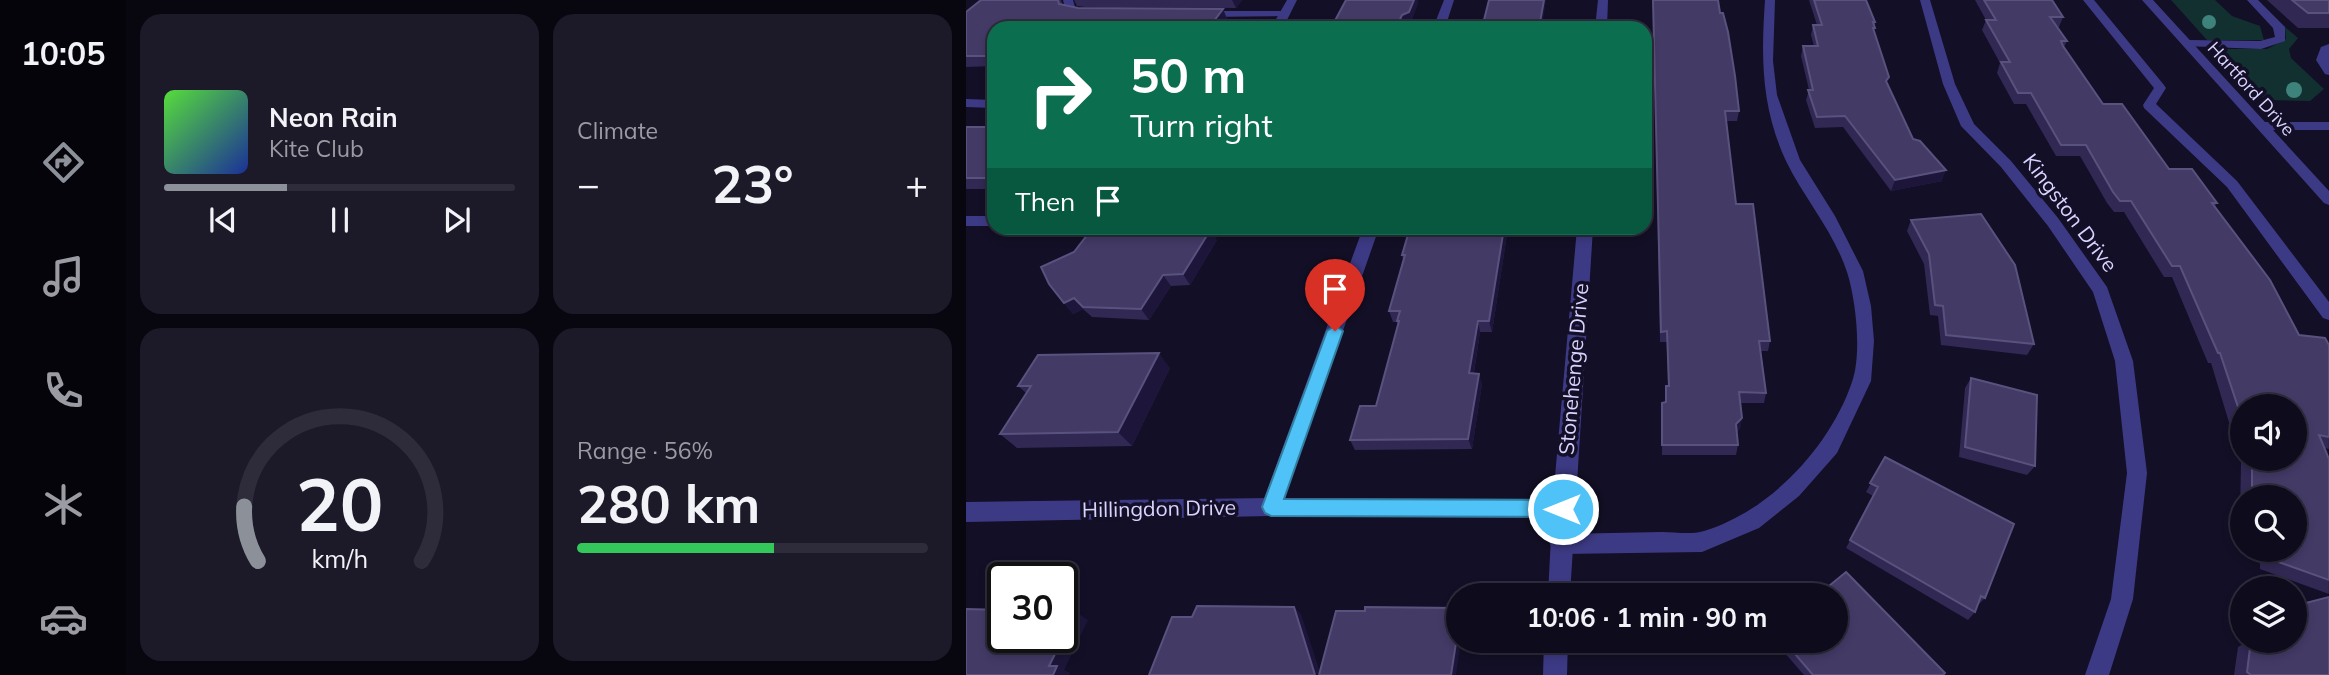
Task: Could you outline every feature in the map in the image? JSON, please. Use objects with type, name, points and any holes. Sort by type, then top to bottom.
[{"type":"street","points":[[1068,0],[1070,10],[1098,13]]},
{"type":"street","points":[[1281,21],[1292,0]]},
{"type":"street","points":[[1442,21],[1449,0]]},
{"type":"street","points":[[1602,21],[1603,0]]},
{"type":"street","points":[[1561,544],[1703,542],[1752,521],[1792,490],[1830,447],[1862,381],[1863,306],[1855,271],[1827,216],[1793,160],[1771,95],[1767,61],[1770,0]]},
{"type":"street","name":"Kingston Drive","points":[[1925,0],[1949,84],[1968,126],[2006,164],[2053,222],[2101,291],[2124,361],[2137,473],[2123,599],[2097,675]]},
{"type":"street","points":[[2088,0],[2160,88],[2149,105],[2232,184],[2329,314]]},
{"type":"street","name":"Hartford Drive","points":[[2147,0],[2329,200]]},
{"type":"street","points":[[2188,44],[2262,45],[2281,39],[2279,27],[2252,0]]},
{"type":"street","points":[[1195,14],[1284,15]]},
{"type":"street","points":[[2329,48],[2325,50],[2322,60],[2329,71]]},
{"type":"street","points":[[966,103],[987,104]]},
{"type":"street","points":[[2261,126],[2329,126]]},
{"type":"street","points":[[966,221],[987,220]]},
{"type":"street","points":[[1271,507],[1368,235]]},
{"type":"street","name":"Stonehenge Drive","points":[[1559,583],[1584,235]]},
{"type":"street","name":"Hillingdon Drive","points":[[966,512],[1271,507],[1563,509]]},
{"type":"street","points":[[1555,675],[1556,653]]},
{"type":"green space","points":[[2171,0],[2215,0],[2232,16],[2260,26],[2264,40],[2207,40]]},
{"type":"green space","points":[[2285,27],[2298,38],[2289,49],[2291,58],[2324,89],[2310,101],[2265,100],[2219,49],[2267,49],[2286,39]]},
{"type":"building","points":[[981,0],[1058,0],[1059,4],[1078,8],[1223,9],[1214,21],[987,21],[987,56],[966,56],[966,12]]},
{"type":"building","points":[[1346,0],[1414,0],[1409,12],[1402,15],[1399,21],[1335,21]]},
{"type":"building","points":[[1489,0],[1544,0],[1540,21],[1484,21]]},
{"type":"building","points":[[1653,0],[1718,0],[1728,32],[1739,111],[1725,111],[1736,204],[1753,204],[1770,341],[1759,341],[1766,393],[1739,392],[1742,418],[1736,424],[1738,445],[1662,445],[1662,403],[1666,402],[1666,386],[1669,386],[1667,331],[1661,332]]},
{"type":"building","points":[[1814,0],[1866,0],[1875,22],[1873,28],[1889,77],[1886,81],[1913,139],[1920,141],[1946,170],[1895,180],[1845,116],[1817,117],[1808,90],[1813,90],[1803,46],[1818,46],[1813,25],[1822,25]]},
{"type":"building","points":[[1984,0],[2052,0],[2063,17],[2050,17],[2067,41],[2061,41],[2063,46],[2103,104],[2122,104],[2169,169],[2192,169],[2217,203],[2212,203],[2270,280],[2299,335],[2325,338],[2329,345],[2329,437],[2319,435],[2329,459],[2329,580],[2279,562],[2307,562],[2307,485],[2252,485],[2252,471],[2307,471],[2307,394],[2234,394],[2220,353],[2180,266],[2172,266],[2131,201],[2120,201],[2113,192],[2086,145],[2061,145],[2031,93],[2018,93],[2001,62],[2010,62],[1986,20],[1996,20]]},
{"type":"building","points":[[2292,0],[2329,0],[2329,13],[2308,13]]},
{"type":"building","points":[[966,127],[987,127],[987,178],[966,178]]},
{"type":"building","points":[[1981,214],[2015,265],[2034,344],[1946,335],[1943,306],[1935,305],[1929,254],[1911,220]]},
{"type":"building","points":[[1087,235],[1207,235],[1183,274],[1163,275],[1141,309],[1083,307],[1074,298],[1064,303],[1049,284],[1041,267],[1074,252]]},
{"type":"building","points":[[1408,235],[1503,235],[1489,321],[1478,321],[1469,373],[1479,374],[1468,439],[1350,440],[1360,406],[1376,406],[1399,321],[1400,311],[1389,311],[1405,255],[1402,255]]},
{"type":"building","points":[[1159,353],[1118,432],[1000,434],[1031,386],[1018,386],[1038,355]]},
{"type":"building","points":[[1971,378],[2037,395],[2035,466],[1965,447]]},
{"type":"building","points":[[1885,457],[2014,524],[1985,598],[1981,596],[1975,612],[1850,540],[1878,487],[1870,483]]},
{"type":"building","points":[[1846,572],[1945,673],[1813,675],[1794,653],[1848,653],[1848,583],[1833,583]]},
{"type":"building","points":[[2329,597],[2329,675],[2251,675],[2247,672],[2249,653],[2307,653],[2307,603]]},
{"type":"building","points":[[1197,606],[1294,607],[1315,675],[1149,675],[1172,617],[1192,617]]},
{"type":"building","points":[[1365,607],[1446,608],[1446,653],[1454,653],[1451,675],[1319,675],[1336,611],[1365,611]]},
{"type":"building","points":[[966,609],[987,610],[987,653],[1056,653],[1049,666],[1057,666],[1053,675],[966,675]]},
{"type":"route","points":[[1335,331],[1271,507],[1563,509]]}]
